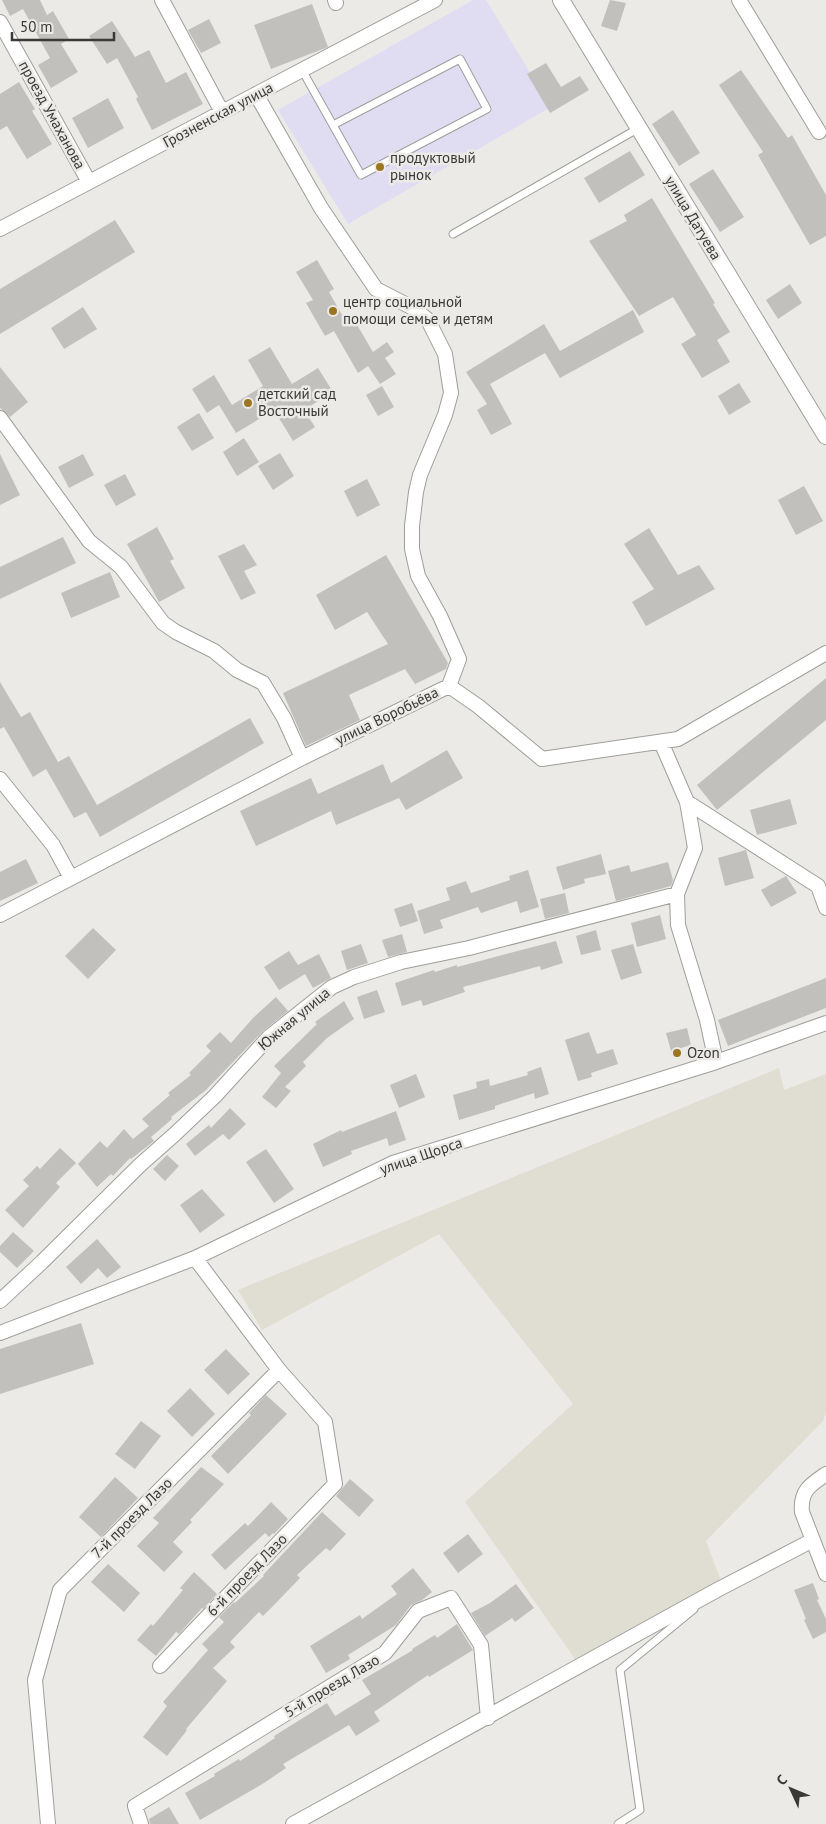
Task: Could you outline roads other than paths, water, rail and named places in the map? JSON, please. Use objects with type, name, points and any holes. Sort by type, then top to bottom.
[{"type":"street","points":[[162,0],[222,112]]},
{"type":"street","name":"Грозненская улица","points":[[0,229],[435,0]]},
{"type":"street","name":"улица Датуева","points":[[561,0],[825,433]]},
{"type":"street","points":[[739,0],[819,132]]},
{"type":"street","name":"проезд Умаханова","points":[[0,22],[89,182]]},
{"type":"street","points":[[256,94],[321,208],[376,289],[415,309],[428,320],[445,354],[451,394],[445,415],[420,475],[412,526],[412,549],[418,576],[440,616],[459,659],[449,686]]},
{"type":"street","points":[[0,418],[89,541],[121,567],[163,623],[176,632],[214,651],[237,670],[264,683],[284,718],[302,758]]},
{"type":"street","name":"улица Воробьёва","points":[[0,915],[302,758],[449,686],[478,706],[542,759],[678,739],[826,653]]},
{"type":"street","points":[[661,742],[687,802],[695,848],[677,894],[678,925],[706,1020],[716,1062]]},
{"type":"street","points":[[0,779],[53,845],[71,878]]},
{"type":"street","points":[[687,802],[818,886],[826,908]]},
{"type":"street","name":"Южная улица","points":[[0,1301],[140,1165],[215,1096],[269,1037],[332,987],[354,977],[401,962],[469,948],[677,894]]},
{"type":"street","name":"улица Щорса","points":[[0,1333],[195,1258],[393,1163],[716,1062],[826,1023]]},
{"type":"street","points":[[195,1258],[279,1370]]},
{"type":"street","name":"6-й проезд Лазо","points":[[160,1666],[335,1484],[325,1422],[279,1370]]},
{"type":"street","name":"7-й проезд Лазо","points":[[48,1824],[35,1680],[60,1590],[279,1370]]},
{"type":"street","points":[[826,1474],[807,1489],[801,1501],[802,1512],[826,1574]]},
{"type":"street","points":[[294,1824],[717,1590],[813,1540]]},
{"type":"street","name":"5-й проезд Лазо","points":[[140,1824],[135,1806],[385,1653],[418,1611],[451,1598],[481,1645],[488,1718]]},
{"type":"lane","points":[[302,70],[361,175],[487,109],[460,59],[333,125]]},
{"type":"lane","points":[[453,234],[639,128]]},
{"type":"lane","points":[[618,1824],[640,1810],[620,1670],[717,1590]]},
{"type":"place","name":"продуктовый рынок","points":[[380,167]]},
{"type":"place","name":"центр социальной помощи семье и детям","points":[[333,311]]},
{"type":"place","name":"детский сад Восточный","points":[[248,403]]},
{"type":"place","name":"Ozon","points":[[677,1053]]}]
